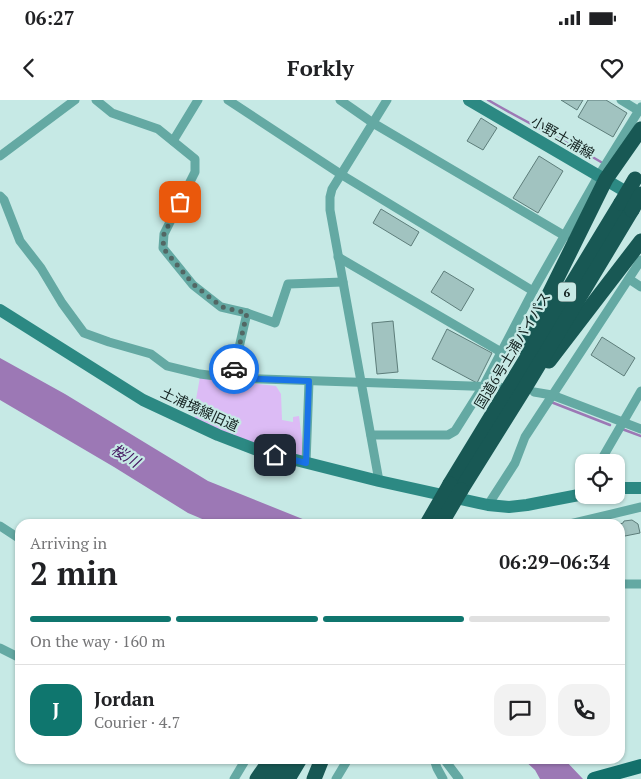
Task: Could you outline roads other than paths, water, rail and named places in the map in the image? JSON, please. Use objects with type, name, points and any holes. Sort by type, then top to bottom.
[{"type":"highway","points":[[641,129],[602,177],[518,356],[518,386],[538,376],[641,241]]},
{"type":"highway","name":"国道6号土浦バイパス","points":[[631,204],[638,174]]},
{"type":"highway","name":"国道6号土浦バイパス","points":[[431,519],[456,487],[631,204],[641,194]]},
{"type":"highway","name":"国道6号土浦バイパス","points":[[443,519],[456,487]]},
{"type":"highway","points":[[257,779],[268,764]]},
{"type":"highway","points":[[272,779],[281,764]]},
{"type":"highway","points":[[288,779],[297,764]]},
{"type":"highway","points":[[314,779],[320,764]]},
{"type":"main road","points":[[594,779],[641,766]]},
{"type":"street","points":[[0,156],[75,100]]},
{"type":"street","points":[[96,100],[112,113],[158,129],[195,159],[195,172],[164,234],[163,248],[193,284],[222,307],[275,323],[288,284],[343,282]]},
{"type":"street","points":[[173,141],[198,100]]},
{"type":"street","points":[[228,100],[342,176],[533,291]]},
{"type":"street","points":[[340,100],[373,123],[565,236]]},
{"type":"street","points":[[378,481],[330,210],[330,197],[332,188],[342,176],[387,100]]},
{"type":"street","name":"小野土浦線","points":[[469,100],[602,177],[631,204]]},
{"type":"street","points":[[370,435],[448,435],[455,431],[484,385],[533,291],[602,177],[640,109],[621,100]]},
{"type":"street","points":[[0,196],[4,200],[20,241],[41,268],[84,333],[151,354],[167,366],[200,374],[232,378],[518,386],[552,395],[641,429]]},
{"type":"street","points":[[338,257],[501,352]]},
{"type":"street","points":[[488,506],[515,463],[525,437],[641,260]]},
{"type":"street","points":[[628,280],[641,287]]},
{"type":"street","name":"土浦境線旧道","points":[[0,310],[144,400],[218,435],[251,448],[378,481],[488,506],[509,507],[526,505],[575,496]]},
{"type":"street","points":[[232,378],[247,313]]},
{"type":"street","points":[[306,463],[309,381]]},
{"type":"street","points":[[605,454],[641,391]]},
{"type":"street","points":[[625,488],[641,488]]},
{"type":"street","points":[[604,519],[641,507]]},
{"type":"street","points":[[0,526],[15,536]]},
{"type":"street","points":[[625,584],[641,584]]},
{"type":"street","points":[[0,648],[15,656]]},
{"type":"street","points":[[234,779],[243,764]]},
{"type":"street","points":[[336,779],[345,764]]},
{"type":"street","points":[[436,764],[443,779]]},
{"type":"street","points":[[448,764],[459,779]]},
{"type":"water","name":"桜川","points":[[0,358],[65,394],[208,481],[303,519],[202,519],[188,513],[0,400]]},
{"type":"water","points":[[528,764],[569,764],[583,779],[540,779],[535,770]]},
{"type":"waterway","points":[[488,100],[601,162]]},
{"type":"waterway","points":[[551,402],[610,425]]},
{"type":"waterway","points":[[622,429],[641,436]]}]
